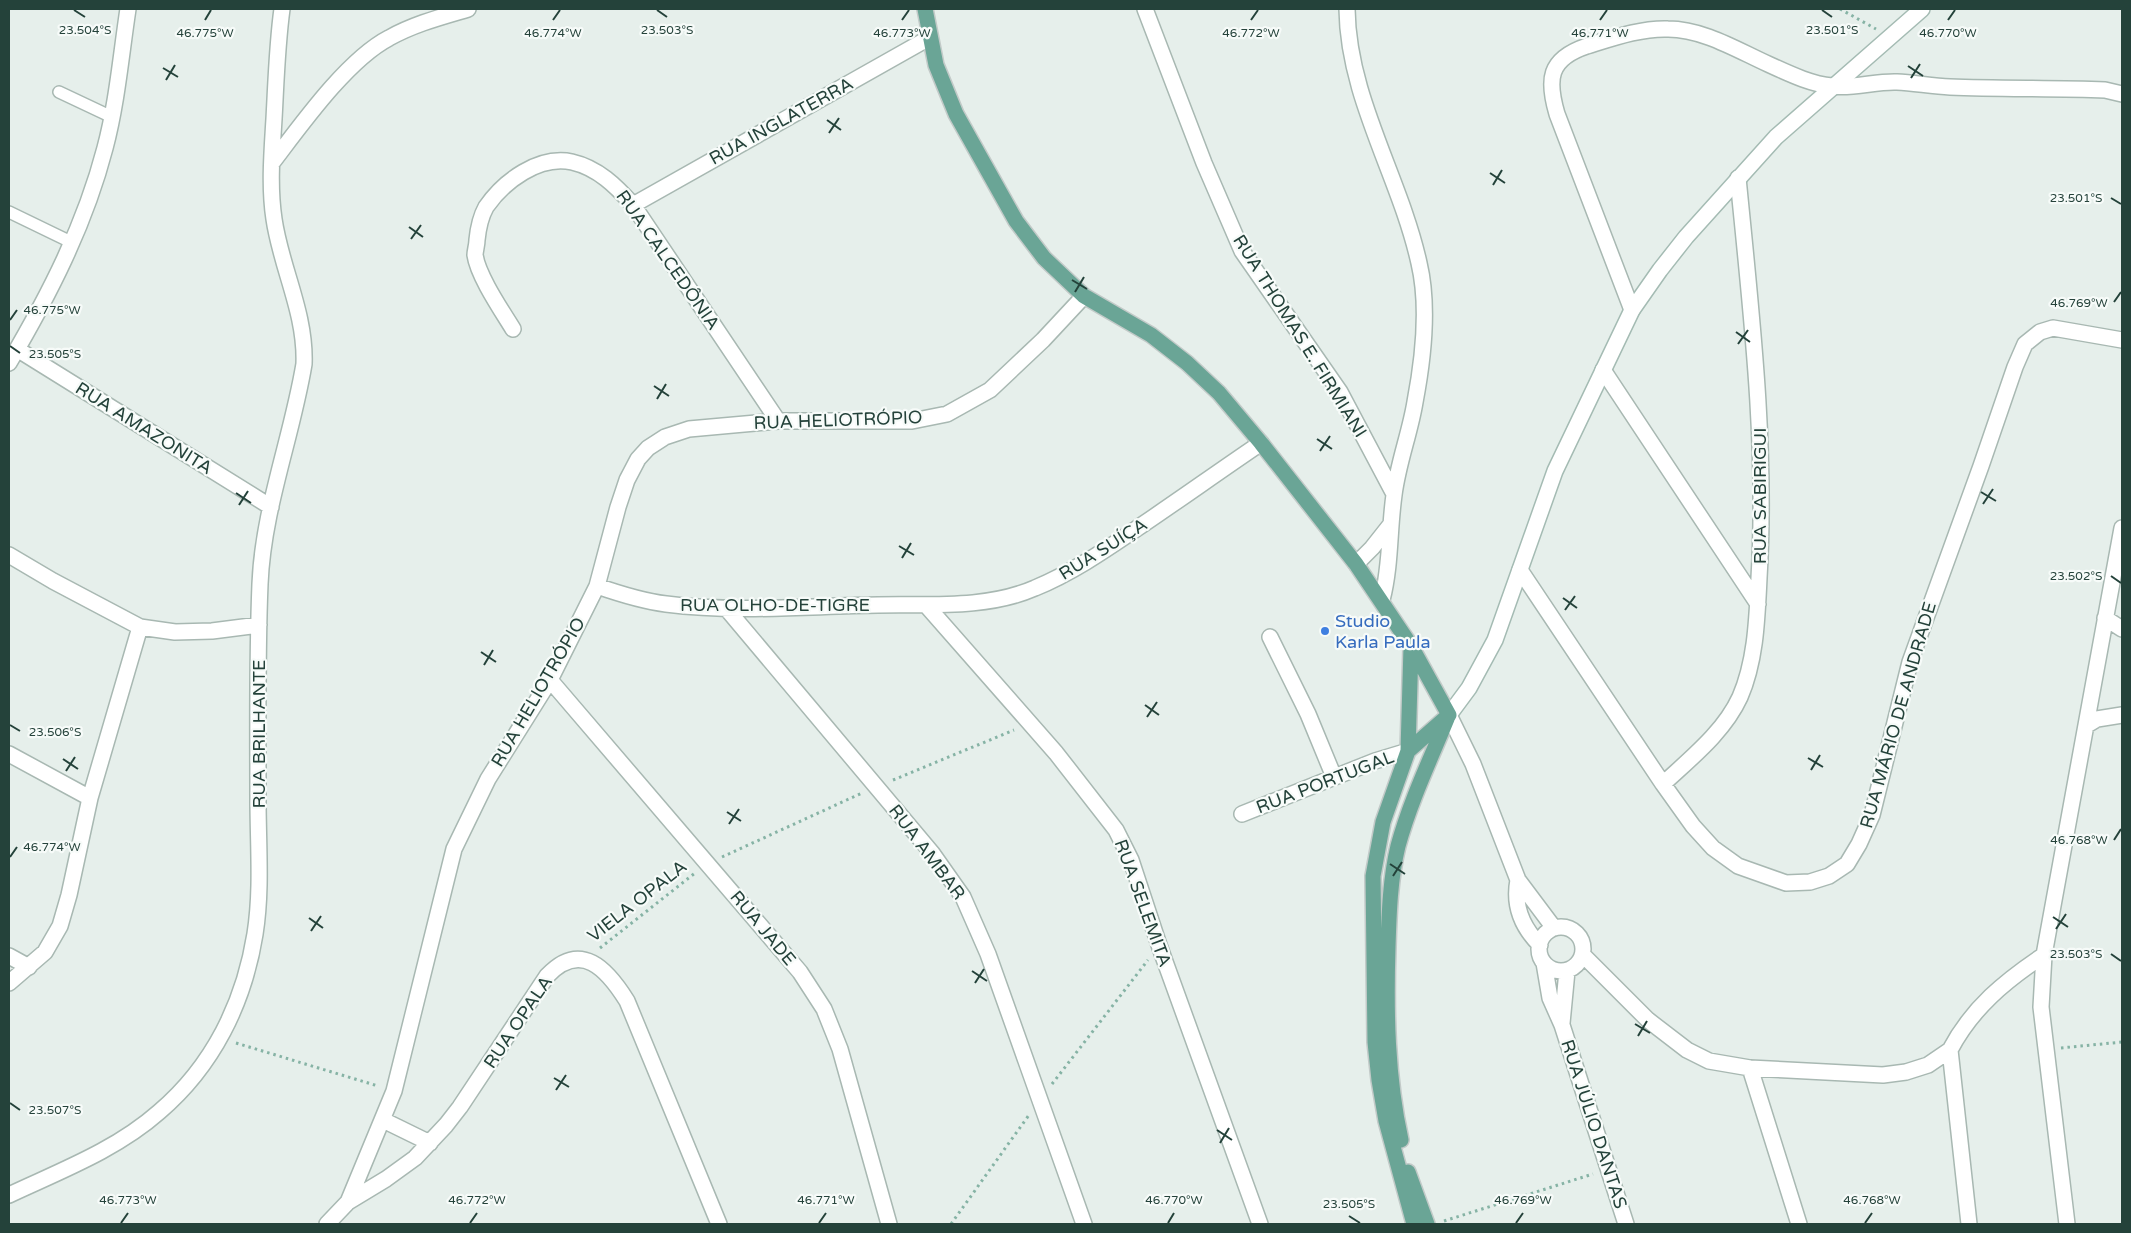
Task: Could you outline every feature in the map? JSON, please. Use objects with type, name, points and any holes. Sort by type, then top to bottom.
[{"type":"main road","points":[[925,9],[929,38],[936,65],[956,114],[1011,213],[1044,258],[1084,296],[1151,335],[1188,363],[1219,394],[1261,443],[1382,600],[1411,646],[1449,715]]},
{"type":"main road","points":[[1411,646],[1408,751],[1381,829],[1373,876],[1373,910],[1375,1042],[1386,1121],[1414,1224]]},
{"type":"main road","points":[[1408,751],[1449,715]]},
{"type":"main road","points":[[1427,1224],[1407,1167],[1396,1120],[1387,998],[1388,934],[1392,880],[1406,819],[1449,715]]},
{"type":"street","points":[[9,363],[38,313],[73,243],[96,178],[112,117],[128,9]]},
{"type":"street","name":"RUA BRILHANTE","points":[[9,1195],[106,1149],[134,1132],[177,1096],[220,1038],[235,1011],[255,934],[260,850],[258,625],[260,581],[271,506],[301,384],[305,345],[302,324],[279,250],[274,216],[272,163],[282,9]]},
{"type":"street","points":[[272,163],[330,91],[359,60],[388,38],[423,23],[468,9]]},
{"type":"street","name":"RUA THOMAS E. FIRMIANI","points":[[1145,9],[1204,163],[1242,251],[1340,392],[1394,494]]},
{"type":"street","points":[[1347,9],[1348,37],[1360,89],[1403,204],[1420,264],[1424,320],[1415,402],[1394,494],[1388,576],[1382,600]]},
{"type":"street","points":[[1449,715],[1483,665],[1520,570],[1555,471],[1632,310],[1681,243],[1776,137],[1922,9]]},
{"type":"street","points":[[1632,310],[1551,94],[1550,82],[1556,68],[1566,56],[1577,49],[1629,34],[1669,29],[1689,31],[1705,36],[1790,74],[1832,86],[1895,82],[1950,86],[2105,90],[2122,94]]},
{"type":"street","name":"RUA INGLATERRA","points":[[634,205],[929,38]]},
{"type":"street","name":"RUA CALCEDÔNIA","points":[[513,329],[485,281],[475,255],[478,234],[486,209],[505,185],[524,171],[550,161],[572,162],[596,172],[613,183],[634,205],[778,422]]},
{"type":"street","name":"RUA SABIRIGUI","points":[[1663,784],[1700,750],[1723,725],[1740,697],[1750,668],[1758,604],[1762,539],[1760,423],[1738,178]]},
{"type":"street","name":"RUA HELIOTRÓPIO","points":[[348,1202],[394,1091],[454,849],[488,779],[550,680],[597,586],[627,480],[638,459],[648,448],[665,437],[689,429],[778,422],[912,421],[947,414],[990,390],[1043,340],[1084,296]]},
{"type":"street","name":"RUA MÁRIO DE ANDRADE","points":[[1520,570],[1663,784],[1693,826],[1713,848],[1738,866],[1786,883],[1810,882],[1829,876],[1847,864],[1859,844],[1872,815],[1913,654],[2015,367],[2025,344],[2040,332],[2053,328],[2122,340]]},
{"type":"street","name":"RUA AMAZONITA","points":[[17,349],[271,506]]},
{"type":"street","points":[[1603,370],[1758,604]]},
{"type":"street","name":"RUA SUÍÇA","points":[[926,605],[976,602],[1009,597],[1034,589],[1068,573],[1114,544],[1261,443]]},
{"type":"street","points":[[1356,564],[1372,548],[1391,524]]},
{"type":"street","points":[[2067,1224],[2045,1050],[2042,1007],[2044,955],[2122,528]]},
{"type":"street","points":[[9,555],[140,627],[175,632],[212,631],[258,625]]},
{"type":"street","name":"RUA OLHO-DE-TIGRE","points":[[597,586],[634,598],[667,604],[726,608],[926,605]]},
{"type":"street","name":"RUA SELEMITA","points":[[926,605],[1056,753],[1116,830],[1131,860],[1150,912],[1159,945],[1260,1224]]},
{"type":"street","name":"RUA AMBAR","points":[[726,608],[926,845],[963,897],[988,954],[1084,1224]]},
{"type":"street","points":[[2105,618],[2122,629]]},
{"type":"street","points":[[9,983],[45,952],[60,926],[69,895],[90,798],[140,627]]},
{"type":"street","points":[[1270,637],[1308,714],[1334,777]]},
{"type":"street","name":"RUA JADE","points":[[550,680],[800,972],[824,1009],[840,1050],[889,1224]]},
{"type":"street","name":"RUA JÚLIO DANTAS","points":[[1449,715],[1473,764],[1518,880],[1554,928]]},
{"type":"street","points":[[2087,725],[2097,719],[2122,715]]},
{"type":"street","name":"RUA PORTUGAL","points":[[1242,814],[1375,761],[1408,751]]},
{"type":"street","points":[[9,754],[90,798]]},
{"type":"street","name":"RUA JÚLIO DANTAS","points":[[1518,880],[1516,893],[1522,920],[1528,933],[1540,945],[1539,952],[1544,964],[1550,998],[1562,1024],[1626,1224]]},
{"type":"street","points":[[1540,945],[1542,938],[1554,928],[1561,927],[1574,931],[1582,943],[1583,955],[1578,963],[1567,971],[1560,971],[1544,964]]},
{"type":"street","points":[[1583,955],[1648,1020],[1671,1039],[1709,1061],[1732,1067],[1883,1074],[1906,1072],[1928,1065],[1950,1050],[1963,1026],[1989,996],[2014,975],[2044,955]]},
{"type":"street","points":[[9,956],[29,967]]},
{"type":"street","points":[[584,960],[606,972],[616,982],[627,1001],[719,1224]]},
{"type":"street","name":"RUA OPALA","points":[[348,1202],[386,1179],[415,1158],[430,1143],[460,1107],[547,976],[566,961],[584,960]]},
{"type":"street","name":"RUA JÚLIO DANTAS","points":[[1562,1024],[1567,971]]},
{"type":"street","points":[[1950,1050],[1969,1224]]},
{"type":"street","points":[[1750,1068],[1799,1224]]},
{"type":"street","points":[[382,1120],[430,1143]]},
{"type":"street","points":[[326,1224],[348,1202]]},
{"type":"lane","points":[[59,92],[112,117]]},
{"type":"lane","points":[[9,212],[73,243]]},
{"type":"path","points":[[1840,9],[1890,36]]},
{"type":"path","name":"VIELA OPALA","points":[[584,960],[708,864]]},
{"type":"path","points":[[951,1224],[1039,1100],[1159,945]]},
{"type":"path","points":[[220,1038],[394,1091]]},
{"type":"path","points":[[2045,1050],[2122,1042]]},
{"type":"path","points":[[1443,1221],[1608,1170]]},
{"type":"place","name":"Studio Karla Paula","points":[[1325,631]]}]
